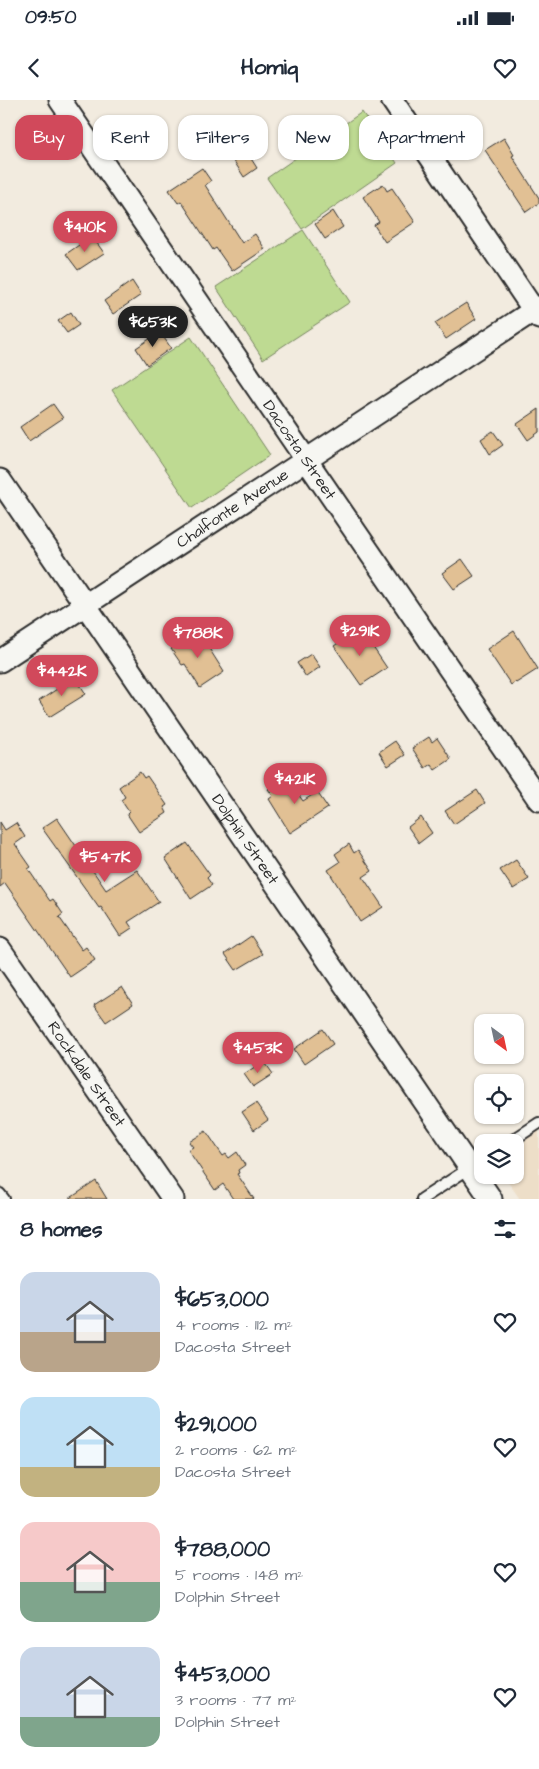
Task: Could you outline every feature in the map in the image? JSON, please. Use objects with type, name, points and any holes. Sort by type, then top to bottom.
[{"type":"street","name":"Dacosta Street","points":[[60,100],[539,800]]},
{"type":"street","points":[[392,100],[537,311]]},
{"type":"street","name":"Chalfonte Avenue","points":[[0,661],[307,459],[537,311]]},
{"type":"street","name":"Dolphin Street","points":[[0,480],[84,605],[474,1160]]},
{"type":"street","name":"Rockdale Street","points":[[0,949],[173,1199]]},
{"type":"street","name":"Dolphin Street","points":[[485,1184],[491,1199]]},
{"type":"lane","points":[[522,1134],[539,1123]]},
{"type":"lane","points":[[422,1199],[474,1166]]},
{"type":"lane","points":[[0,1194],[4,1199]]},
{"type":"shaded area","points":[[539,1130],[539,1199],[520,1199],[509,1184],[524,1184],[524,1141]]},
{"type":"green space","points":[[362,112],[364,115],[359,115],[359,160],[395,160],[397,163],[302,229],[267,178],[293,160],[349,160],[349,121]]},
{"type":"green space","points":[[303,230],[350,302],[263,359],[216,287]]},
{"type":"green space","points":[[191,337],[270,455],[192,508],[112,390]]},
{"type":"building","points":[[504,138],[514,155],[512,156],[539,198],[539,203],[526,212],[485,150]]},
{"type":"building","points":[[233,160],[252,160],[257,168],[244,177]]},
{"type":"building","points":[[202,168],[211,181],[205,185],[242,243],[255,234],[265,249],[232,271],[216,248],[213,250],[181,201],[178,203],[169,190]]},
{"type":"building","points":[[383,184],[387,191],[392,188],[415,222],[385,242],[374,225],[379,222],[363,197]]},
{"type":"building","points":[[333,211],[343,227],[325,239],[315,224]]},
{"type":"building","points":[[92,236],[104,253],[78,270],[66,254]]},
{"type":"building","points":[[132,281],[141,295],[113,314],[104,301]]},
{"type":"building","points":[[466,303],[476,319],[446,339],[435,323]]},
{"type":"building","points":[[71,312],[79,325],[67,333],[58,321]]},
{"type":"building","points":[[160,332],[171,348],[147,365],[136,348]]},
{"type":"building","points":[[53,404],[63,418],[29,441],[20,427]]},
{"type":"building","points":[[539,409],[539,432],[528,440],[517,424]]},
{"type":"building","points":[[493,431],[503,445],[490,454],[481,439]]},
{"type":"building","points":[[462,559],[474,576],[454,589],[442,573]]},
{"type":"building","points":[[360,628],[387,668],[361,685],[334,646]]},
{"type":"building","points":[[198,631],[224,672],[200,688],[185,664],[182,665],[171,649]]},
{"type":"building","points":[[514,631],[538,669],[511,685],[487,649]]},
{"type":"building","points":[[311,654],[320,667],[306,677],[297,663]]},
{"type":"building","points":[[75,677],[86,694],[49,717],[39,701]]},
{"type":"building","points":[[429,737],[432,742],[437,738],[451,759],[435,770],[431,764],[425,768],[412,748]]},
{"type":"building","points":[[395,741],[405,755],[388,766],[379,752]]},
{"type":"building","points":[[140,772],[144,778],[147,776],[167,805],[164,807],[167,813],[139,832],[127,814],[129,812],[121,800],[125,797],[119,787]]},
{"type":"building","points":[[286,777],[303,801],[317,792],[328,808],[290,833],[269,799],[273,796],[268,789]]},
{"type":"building","points":[[477,790],[485,803],[454,824],[445,811]]},
{"type":"building","points":[[421,817],[432,833],[419,843],[408,827]]},
{"type":"building","points":[[57,818],[106,890],[137,870],[159,902],[128,922],[132,928],[120,936],[101,907],[99,908],[42,828]]},
{"type":"building","points":[[0,822],[5,830],[16,823],[25,837],[15,844],[31,867],[28,869],[50,901],[53,899],[63,914],[59,917],[82,950],[86,947],[95,960],[70,977],[5,883],[0,887]]},
{"type":"building","points":[[187,843],[210,875],[207,878],[212,885],[191,899],[165,858]]},
{"type":"building","points":[[349,844],[354,853],[358,850],[372,871],[363,877],[383,907],[360,922],[328,870],[340,862],[335,854]]},
{"type":"building","points":[[516,860],[529,879],[513,889],[500,870]]},
{"type":"building","points":[[251,936],[263,954],[236,970],[225,954]]},
{"type":"building","points":[[122,987],[133,1004],[106,1022],[94,1005]]},
{"type":"building","points":[[323,1029],[333,1044],[304,1064],[294,1049]]},
{"type":"building","points":[[264,1061],[273,1074],[253,1087],[244,1074]]},
{"type":"building","points":[[256,1103],[268,1120],[254,1130],[242,1112]]},
{"type":"building","points":[[206,1131],[223,1156],[226,1154],[229,1158],[237,1152],[245,1165],[238,1170],[239,1173],[237,1174],[254,1199],[233,1199],[223,1184],[215,1190],[188,1150],[193,1147],[189,1142]]},
{"type":"building","points":[[96,1181],[107,1199],[69,1199]]}]
